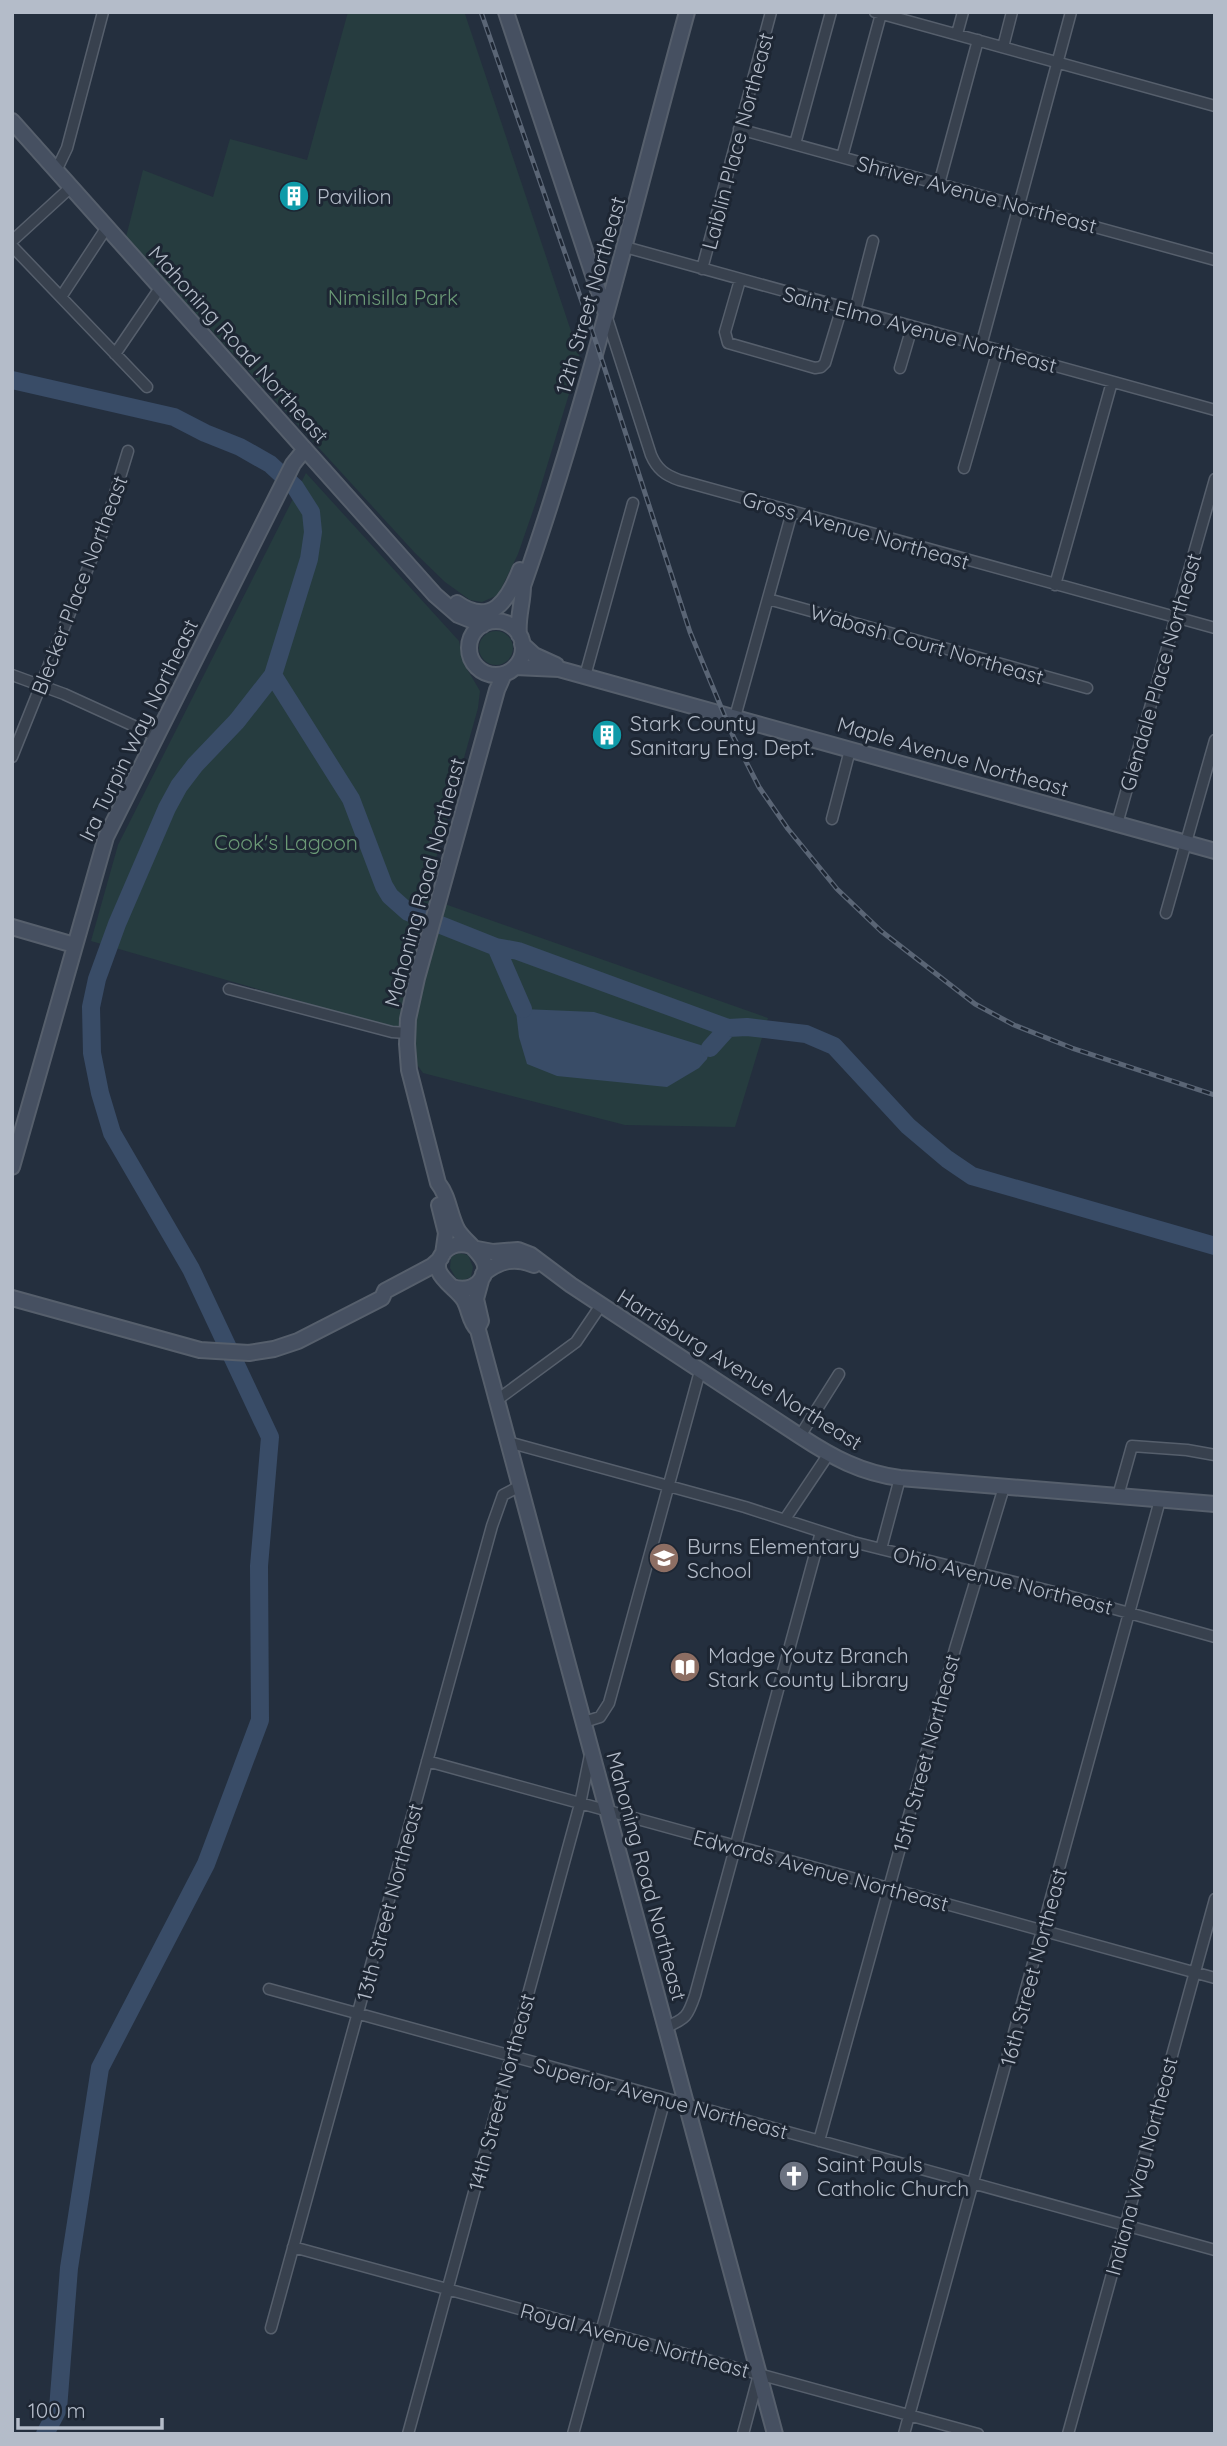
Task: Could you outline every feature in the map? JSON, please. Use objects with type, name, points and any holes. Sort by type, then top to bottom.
[{"type":"main road","points":[[506,12],[606,314]]},
{"type":"main road","name":"12th Street Northeast","points":[[487,623],[503,614],[523,586],[549,514],[625,247],[687,12]]},
{"type":"main road","name":"Mahoning Road Northeast","points":[[12,121],[435,595],[461,617],[487,623]]},
{"type":"main road","name":"Ira Turpin Way Northeast","points":[[12,1167],[106,837],[293,464],[305,449]]},
{"type":"main road","points":[[402,558],[413,561],[439,589],[465,609],[490,611],[500,605],[511,591],[535,530],[549,514]]},
{"type":"main road","name":"12th Street Northeast","points":[[521,639],[518,622],[523,586]]},
{"type":"main road","name":"Mahoning Road Northeast","points":[[435,595],[445,616],[470,642]]},
{"type":"main road","points":[[487,623],[507,624],[521,639],[522,655],[510,671],[492,675],[483,672],[471,658],[470,642],[476,630],[487,623]]},
{"type":"main road","name":"Maple Avenue Northeast","points":[[521,639],[534,655],[559,668],[585,676],[1215,851]]},
{"type":"main road","name":"Maple Avenue Northeast","points":[[510,671],[559,668]]},
{"type":"main road","name":"Mahoning Road Northeast","points":[[442,1256],[446,1230],[437,1195],[438,1183],[413,1089],[407,1033],[413,991],[490,716],[510,671]]},
{"type":"main road","name":"Mahoning Road Northeast","points":[[483,672],[490,716]]},
{"type":"main road","points":[[12,927],[74,946]]},
{"type":"main road","name":"Mahoning Road Northeast","points":[[438,1183],[446,1194],[457,1228],[474,1248]]},
{"type":"main road","points":[[12,1298],[207,1351],[249,1353],[298,1341],[382,1298],[389,1299],[425,1281],[434,1280],[468,1289],[483,1275],[484,1261],[474,1248],[457,1244],[449,1248],[430,1268],[385,1291],[382,1298]]},
{"type":"main road","name":"Harrisburg Avenue Northeast","points":[[474,1248],[493,1252],[520,1250],[542,1262],[546,1268]]},
{"type":"main road","points":[[442,1256],[440,1273],[449,1286]]},
{"type":"main road","name":"Harrisburg Avenue Northeast","points":[[483,1275],[497,1264],[513,1260],[546,1268],[828,1455],[863,1470],[900,1478],[1215,1504]]},
{"type":"main road","name":"Mahoning Road Northeast","points":[[478,1330],[481,1321],[476,1299],[483,1275]]},
{"type":"main road","name":"Mahoning Road Northeast","points":[[449,1286],[463,1299],[472,1324],[478,1330],[775,2434]]},
{"type":"street","points":[[56,171],[67,148],[103,12]]},
{"type":"street","name":"Laiblin Place Northeast","points":[[702,269],[771,12]]},
{"type":"street","points":[[795,144],[831,12]]},
{"type":"street","points":[[957,34],[963,12]]},
{"type":"street","points":[[1003,47],[1012,12]]},
{"type":"street","points":[[981,346],[1071,12]]},
{"type":"street","points":[[842,157],[878,13],[912,17],[957,34],[1215,106]]},
{"type":"street","points":[[940,184],[978,40]]},
{"type":"street","name":"Shriver Avenue Northeast","points":[[739,129],[1215,260]]},
{"type":"street","points":[[71,187],[12,244],[147,387]]},
{"type":"street","points":[[61,297],[107,227]]},
{"type":"street","points":[[855,311],[873,241]]},
{"type":"street","name":"Saint Elmo Avenue Northeast","points":[[625,247],[1215,410]]},
{"type":"street","points":[[740,280],[725,332],[726,340],[730,344],[815,369],[825,363],[842,307]]},
{"type":"street","points":[[115,354],[160,288]]},
{"type":"street","name":"Gross Avenue Northeast","points":[[606,314],[651,455],[659,470],[679,480],[1215,628]]},
{"type":"street","points":[[900,368],[912,327]]},
{"type":"street","points":[[964,468],[998,350]]},
{"type":"street","points":[[1055,585],[1112,382]]},
{"type":"street","name":"Blecker Place Northeast","points":[[12,757],[106,523],[128,450]]},
{"type":"street","name":"Glendale Place Northeast","points":[[1117,824],[1215,479]]},
{"type":"street","points":[[585,676],[633,503]]},
{"type":"street","points":[[735,717],[792,512]]},
{"type":"street","name":"Wabash Court Northeast","points":[[768,599],[1087,688]]},
{"type":"street","points":[[12,675],[102,710],[156,736]]},
{"type":"street","points":[[1166,912],[1215,740]]},
{"type":"street","points":[[832,819],[850,750]]},
{"type":"street","points":[[229,989],[354,1023],[407,1033]]},
{"type":"street","points":[[497,1400],[576,1342],[601,1305]]},
{"type":"street","points":[[584,1723],[600,1717],[609,1703],[700,1371]]},
{"type":"street","points":[[800,1436],[839,1374]]},
{"type":"street","name":"Ohio Avenue Northeast","points":[[508,1442],[668,1485],[881,1549],[1215,1637]]},
{"type":"street","points":[[1118,1496],[1132,1446],[1215,1455]]},
{"type":"street","points":[[785,1519],[828,1455]]},
{"type":"street","points":[[881,1549],[900,1478]]},
{"type":"street","name":"13th Street Northeast","points":[[271,2329],[492,1527],[503,1495],[520,1486]]},
{"type":"street","name":"15th Street Northeast","points":[[819,2141],[974,1583],[1004,1487]]},
{"type":"street","name":"16th Street Northeast","points":[[904,2434],[1160,1500]]},
{"type":"street","points":[[666,2028],[683,2021],[689,2011],[821,1532]]},
{"type":"street","name":"14th Street Northeast","points":[[408,2434],[580,1804],[591,1749]]},
{"type":"street","name":"Edwards Avenue Northeast","points":[[427,1761],[1215,1978]]},
{"type":"street","name":"Indiana Way Northeast","points":[[1068,2434],[1215,1899]]},
{"type":"street","name":"Superior Avenue Northeast","points":[[269,1989],[1215,2250]]},
{"type":"street","points":[[573,2434],[665,2099]]},
{"type":"street","name":"Royal Avenue Northeast","points":[[293,2247],[978,2434]]},
{"type":"street","points":[[743,2434],[759,2374]]},
{"type":"green space","name":"Nimisilla Park","points":[[348,12],[465,14],[580,358],[518,554],[498,595],[482,602],[470,600],[445,582],[415,553],[126,237],[143,170],[213,197],[230,139],[307,160]]},
{"type":"green space","name":"Cook's Lagoon","points":[[306,473],[459,641],[464,664],[480,691],[478,708],[425,897],[768,1018],[735,1127],[625,1125],[423,1073],[390,1027],[91,941],[118,845]]},
{"type":"green space","points":[[496,631],[508,636],[513,648],[508,660],[496,665],[484,660],[479,648],[484,636]]},
{"type":"green space","points":[[459,1253],[468,1255],[473,1267],[471,1277],[462,1281],[456,1278],[450,1268],[451,1257]]},
{"type":"water","points":[[516,1011],[594,1012],[710,1048],[707,1059],[699,1068],[667,1087],[557,1076],[527,1064],[519,1037]]},
{"type":"waterway","points":[[12,380],[174,417],[240,447],[270,464],[295,487],[311,512],[313,532],[309,559],[273,675],[237,721],[179,786],[117,924],[97,979],[91,1007],[92,1053],[112,1133],[191,1269],[270,1437],[259,1566],[260,1720],[206,1864],[100,2068],[69,2268],[58,2409],[45,2434]]},
{"type":"waterway","points":[[273,675],[351,799],[384,886],[390,896],[408,912],[496,947],[518,951],[728,1028],[747,1027],[806,1034],[834,1046],[908,1126],[972,1176],[1215,1246]]},
{"type":"waterway","points":[[496,947],[523,1009]]},
{"type":"waterway","points":[[710,1048],[728,1028]]},
{"type":"railway","points":[[481,12],[597,345],[690,632],[733,736],[759,787],[788,829],[837,889],[881,931],[975,1004],[1014,1025],[1072,1048],[1215,1095]]},
{"type":"place","name":"Pavilion","points":[[294,196]]},
{"type":"place","name":"Stark County Sanitary Eng. Dept.","points":[[607,735]]},
{"type":"place","name":"Burns Elementary School","points":[[664,1558]]},
{"type":"place","name":"Madge Youtz Branch Stark County Library","points":[[685,1667]]},
{"type":"place","name":"Saint Pauls Catholic Church","points":[[794,2176]]}]
